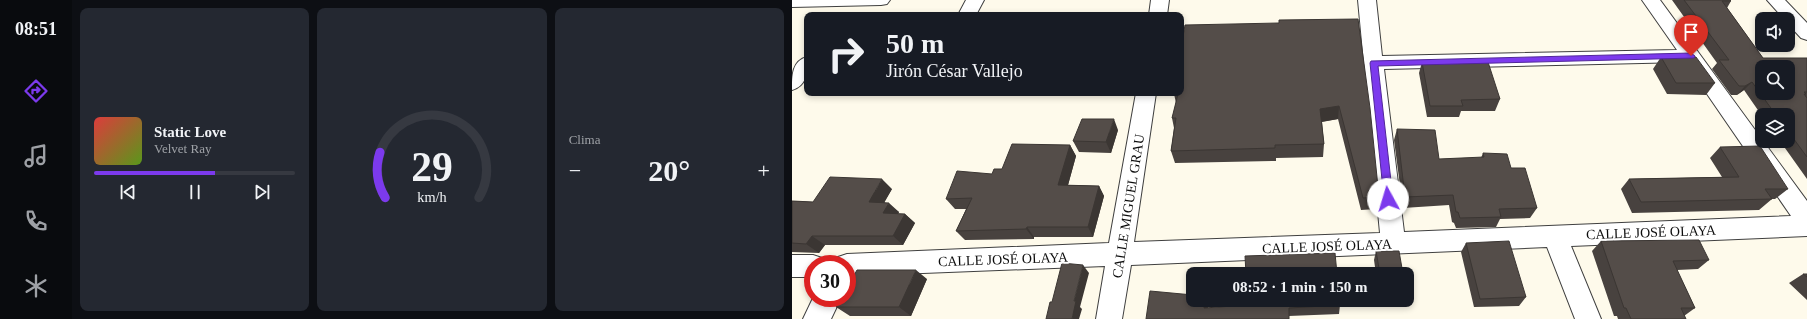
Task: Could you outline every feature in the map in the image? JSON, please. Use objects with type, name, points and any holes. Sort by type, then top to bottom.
[{"type":"street","points":[[792,2],[880,0]]},
{"type":"street","points":[[969,12],[975,0]]},
{"type":"street","points":[[1158,12],[1160,0]]},
{"type":"street","points":[[1367,0],[1394,244]]},
{"type":"street","points":[[1651,0],[1807,220]]},
{"type":"street","points":[[1776,0],[1807,34]]},
{"type":"street","points":[[844,12],[852,1]]},
{"type":"street","points":[[1374,63],[1691,56]]},
{"type":"street","points":[[792,84],[804,67]]},
{"type":"street","points":[[792,84],[804,85]]},
{"type":"street","name":"CALLE MIGUEL GRAU","points":[[1109,319],[1121,254],[1146,96]]},
{"type":"street","name":"CALLE JOSÉ OLAYA","points":[[856,265],[1394,244],[1807,226]]},
{"type":"street","points":[[1555,237],[1588,319]]},
{"type":"street","points":[[792,266],[804,266]]},
{"type":"street","points":[[816,319],[823,307]]},
{"type":"building","points":[[1684,0],[1730,0],[1731,1],[1722,1],[1755,47],[1755,52],[1759,52],[1763,58],[1807,58],[1807,92],[1804,92],[1806,94],[1804,94],[1807,98],[1807,157],[1795,141],[1795,108],[1771,108],[1765,100],[1795,100],[1795,60],[1755,60],[1755,86],[1752,82],[1745,86],[1739,86],[1719,60],[1729,60]]},
{"type":"building","points":[[1358,19],[1370,108],[1379,197],[1363,198],[1339,106],[1320,109],[1324,144],[1275,145],[1275,148],[1171,151],[1176,118],[1172,118],[1178,96],[1184,96],[1185,25],[1279,23],[1279,20]]},
{"type":"building","points":[[1661,57],[1696,57],[1715,83],[1676,83]]},
{"type":"building","points":[[1422,62],[1488,62],[1500,99],[1461,100],[1463,106],[1430,106]]},
{"type":"building","points":[[1082,119],[1114,119],[1106,142],[1073,141]]},
{"type":"building","points":[[1397,129],[1435,130],[1439,159],[1484,157],[1483,153],[1507,154],[1511,168],[1525,168],[1537,208],[1499,209],[1501,217],[1460,218],[1458,212],[1456,212],[1453,195],[1405,197]]},
{"type":"building","points":[[1012,144],[1070,145],[1058,185],[1099,186],[1088,227],[1027,227],[1026,229],[956,231],[972,198],[946,199],[957,171],[992,174],[994,169],[1002,169]]},
{"type":"building","points":[[1755,146],[1755,148],[1761,148],[1788,189],[1765,189],[1772,199],[1641,202],[1629,179],[1739,177],[1720,147]]},
{"type":"building","points":[[830,177],[882,179],[869,202],[889,203],[883,213],[905,214],[893,236],[812,236],[806,244],[792,243],[792,201],[813,202]]},
{"type":"building","points":[[1699,240],[1709,260],[1673,261],[1695,308],[1681,308],[1686,319],[1631,319],[1626,308],[1624,308],[1601,241]]},
{"type":"building","points":[[1509,241],[1526,297],[1480,299],[1466,243]]},
{"type":"building","points":[[1376,251],[1399,251],[1402,267],[1379,267]]},
{"type":"building","points":[[1335,253],[1336,267],[1246,267],[1245,256]]},
{"type":"building","points":[[1062,263],[1083,265],[1074,301],[1076,301],[1072,319],[1046,319],[1050,302],[1052,302]]},
{"type":"building","points":[[857,270],[916,270],[899,307],[856,307]]},
{"type":"building","points":[[1150,291],[1186,294],[1186,307],[1306,307],[1289,308],[1289,319],[1146,319]]},
{"type":"route","points":[[1388,199],[1374,63],[1691,56]]}]
